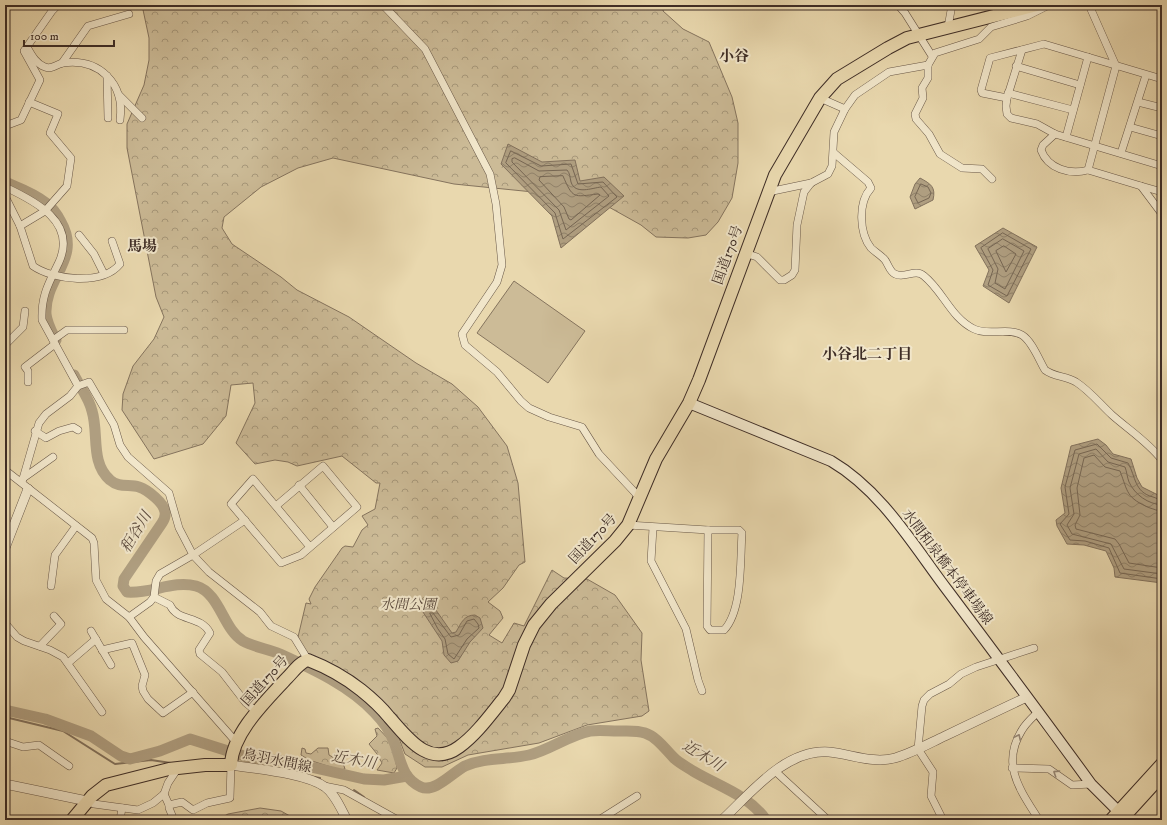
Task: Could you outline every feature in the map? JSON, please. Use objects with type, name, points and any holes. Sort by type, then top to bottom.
[{"type":"highway","name":"国道170号","points":[[231,763],[236,745],[256,712],[306,660],[330,670],[359,689],[385,712],[415,745],[422,750],[435,754],[452,751],[459,747],[504,698],[509,690],[529,633],[540,617],[628,525],[656,458],[689,403],[701,375],[768,192],[784,158],[820,98],[831,84],[847,72],[888,48],[917,35],[1037,5]]},
{"type":"highway","points":[[72,820],[87,801],[106,785],[178,768],[231,763]]},
{"type":"highway","points":[[1120,818],[1162,764]]},
{"type":"highway","points":[[1120,818],[1162,775]]},
{"type":"main road","name":"水間和泉橋本停車場線","points":[[689,403],[832,461],[860,481],[880,502],[1091,784],[1120,818]]},
{"type":"street","points":[[5,126],[21,120],[40,80],[24,51],[58,5]]},
{"type":"street","points":[[383,5],[425,49],[490,174],[496,204],[502,265],[497,282],[462,334],[465,345],[497,372],[521,401],[529,408],[549,417],[582,427],[599,454],[640,498]]},
{"type":"street","points":[[898,5],[905,13],[917,35],[932,56]]},
{"type":"street","points":[[948,27],[952,5]]},
{"type":"street","points":[[992,179],[986,171],[982,169],[962,168],[940,154],[929,134],[916,119],[915,114],[923,98],[922,88],[928,78],[928,65],[935,53],[979,39],[991,27],[1027,16],[1049,5]]},
{"type":"street","points":[[1088,170],[1116,66],[1089,5]]},
{"type":"street","points":[[62,63],[88,26],[129,14]]},
{"type":"street","points":[[1073,110],[1008,96],[982,93],[981,90],[990,58],[1044,44],[1162,79]]},
{"type":"street","points":[[26,47],[40,65],[51,68],[62,63],[92,64],[113,81],[118,94],[121,111],[120,120]]},
{"type":"street","points":[[1022,50],[1008,96],[1007,114],[1011,118],[1037,124],[1055,134],[1162,166]]},
{"type":"street","points":[[1066,137],[1088,57]]},
{"type":"street","points":[[768,192],[811,183],[828,174],[832,166],[834,153],[834,132],[845,109],[855,95],[889,72],[928,65]]},
{"type":"street","points":[[1016,66],[1080,85]]},
{"type":"street","points":[[1121,153],[1146,75]]},
{"type":"street","points":[[107,76],[108,118]]},
{"type":"street","points":[[118,94],[142,118]]},
{"type":"street","points":[[820,98],[845,109]]},
{"type":"street","points":[[20,226],[45,211],[67,186],[71,158],[50,133],[58,114],[30,102]]},
{"type":"street","points":[[1138,102],[1162,108]]},
{"type":"street","points":[[1130,127],[1162,136]]},
{"type":"street","points":[[1055,134],[1043,145],[1041,150],[1044,157],[1050,163],[1071,173],[1088,170],[1162,192]]},
{"type":"street","points":[[834,153],[868,182],[871,188],[867,193],[863,209],[862,229],[871,248],[882,256],[895,274],[901,275],[913,272],[925,276],[959,318],[976,330],[1013,332],[1021,335],[1027,340],[1045,370],[1072,379],[1088,391],[1100,401],[1111,414],[1146,441],[1162,460]]},
{"type":"street","points":[[745,253],[757,257],[780,280],[784,280],[792,275],[795,270],[799,210],[804,192],[811,183]]},
{"type":"street","points":[[1141,186],[1162,214]]},
{"type":"street","points":[[5,187],[32,200],[60,226],[64,240],[61,255],[44,295],[41,310],[42,320],[78,386]]},
{"type":"street","points":[[5,196],[20,226],[33,266],[63,277],[82,279],[97,277],[118,267],[120,264],[112,241]]},
{"type":"street","points":[[79,235],[94,254],[104,274]]},
{"type":"street","points":[[5,345],[23,328],[26,311]]},
{"type":"street","points":[[28,382],[28,371],[25,367],[67,330],[124,330]]},
{"type":"street","points":[[5,548],[24,483],[35,431],[39,422],[46,414],[70,396],[78,386],[85,382],[89,382],[114,425],[120,445],[128,457],[169,493],[179,528],[193,555],[209,572],[260,612],[271,626],[294,637],[306,660]]},
{"type":"street","points":[[35,431],[46,438],[59,431],[73,427],[78,430]]},
{"type":"street","points":[[24,483],[53,457]]},
{"type":"street","points":[[276,506],[323,466],[357,507],[301,555],[281,563],[231,504],[253,479],[310,547]]},
{"type":"street","points":[[5,470],[24,483],[92,538],[94,543],[96,580],[100,590],[114,607],[129,617],[144,637],[193,692],[236,745]]},
{"type":"street","points":[[299,485],[333,527]]},
{"type":"street","points":[[129,617],[150,602],[154,597],[156,581],[160,574],[193,555],[245,520]]},
{"type":"street","points":[[628,525],[653,528],[739,530],[742,533],[739,587],[730,625],[724,630],[710,630],[707,626],[708,530]]},
{"type":"street","points":[[51,586],[55,555],[76,526]]},
{"type":"street","points":[[653,528],[651,543],[652,561],[686,629],[702,691]]},
{"type":"street","points":[[154,597],[170,605],[173,611],[186,618],[196,619],[207,627],[210,633],[199,650],[200,654],[222,672],[256,712]]},
{"type":"street","points":[[40,646],[62,624],[54,616]]},
{"type":"street","points":[[5,623],[17,638],[40,646],[63,657],[102,712]]},
{"type":"street","points":[[91,631],[111,665]]},
{"type":"street","points":[[68,663],[96,639]]},
{"type":"street","points":[[102,650],[132,643],[145,675],[142,686],[143,691],[152,704],[163,713],[193,692]]},
{"type":"street","points":[[942,820],[931,796],[934,772],[918,749],[924,700],[930,694],[949,684],[961,674],[998,658],[1034,648]]},
{"type":"street","points":[[722,820],[775,771],[795,759],[815,753],[827,752],[885,760],[918,749],[1026,697]]},
{"type":"street","points":[[1038,712],[1022,729],[1016,743],[1012,768],[1018,787],[1039,820]]},
{"type":"street","points":[[5,741],[23,747],[39,746],[69,766]]},
{"type":"street","points":[[170,805],[182,802],[193,810],[207,803],[230,798],[231,763]]},
{"type":"street","name":"鳥羽水間線","points":[[231,763],[290,774],[324,786],[333,797],[347,820]]},
{"type":"street","points":[[5,784],[87,801],[94,804],[138,810],[153,803],[164,794],[168,783],[178,768]]},
{"type":"street","points":[[1012,768],[1049,769],[1056,772],[1072,784],[1091,784]]},
{"type":"street","points":[[775,771],[828,820]]},
{"type":"street","points":[[324,786],[344,790],[398,820]]},
{"type":"street","points":[[164,794],[170,805],[169,808],[174,820]]},
{"type":"street","points":[[599,820],[636,796]]},
{"type":"street","points":[[120,820],[122,808]]},
{"type":"street","points":[[608,815],[615,820]]},
{"type":"green space","name":"水間公園","points":[[142,5],[664,5],[663,11],[683,29],[709,42],[732,97],[738,123],[738,163],[732,198],[718,222],[706,235],[688,238],[656,237],[641,225],[607,206],[553,194],[454,184],[333,158],[298,168],[261,187],[224,217],[222,228],[232,244],[281,277],[297,290],[349,317],[416,363],[452,384],[478,407],[507,446],[518,483],[525,562],[519,565],[503,588],[488,602],[500,611],[503,618],[489,635],[502,643],[514,623],[524,626],[552,570],[564,578],[587,579],[615,595],[642,633],[641,660],[649,711],[642,716],[587,725],[539,743],[468,755],[442,767],[425,767],[405,754],[396,731],[364,699],[307,656],[298,637],[306,603],[311,604],[309,599],[315,587],[342,548],[345,546],[353,547],[362,530],[368,525],[362,516],[375,509],[380,483],[376,483],[342,456],[297,466],[288,462],[275,460],[255,464],[236,443],[255,403],[253,383],[231,385],[226,416],[203,444],[154,459],[122,410],[123,394],[133,366],[154,339],[164,317],[156,297],[127,148],[127,124],[144,85],[149,60],[149,38]]},
{"type":"green space","points":[[514,281],[585,331],[548,383],[477,333]]},
{"type":"green space","points":[[378,728],[392,743],[397,768],[394,773],[377,770],[382,763],[369,744],[377,736],[375,729]]},
{"type":"green space","points":[[302,748],[305,749],[306,753],[311,754],[318,748],[328,748],[329,755],[343,763],[345,769],[340,770],[309,760],[301,755]]},
{"type":"green space","points":[[260,808],[281,811],[297,820],[217,820],[228,814]]},
{"type":"water","points":[[508,144],[542,162],[575,160],[580,181],[604,177],[624,196],[561,248],[552,216],[501,164]]},
{"type":"water","points":[[920,178],[932,186],[934,196],[933,200],[915,209],[910,197],[915,184]]},
{"type":"water","points":[[1003,228],[1037,247],[1009,303],[983,286],[989,270],[975,246]]},
{"type":"water","points":[[1098,439],[1106,445],[1113,454],[1131,459],[1137,478],[1142,487],[1162,497],[1162,583],[1115,577],[1114,568],[1106,551],[1084,545],[1067,544],[1057,526],[1056,520],[1065,513],[1061,488],[1071,446]]},
{"type":"water","points":[[422,599],[431,603],[452,633],[456,632],[463,620],[468,616],[475,615],[480,618],[483,628],[470,642],[458,661],[451,663],[444,655],[442,641],[419,606],[419,600]]},
{"type":"waterway","name":"秬谷川","points":[[5,182],[41,199],[53,209],[58,216],[66,235],[67,247],[65,258],[50,290],[47,301],[46,314],[50,328],[56,340]]},
{"type":"waterway","name":"秬谷川","points":[[74,375],[91,406],[94,420],[97,456],[104,473],[110,480],[117,484],[135,486],[147,491],[159,501],[165,512],[163,521],[124,579],[123,586],[127,592],[145,591],[179,585],[196,586],[204,590],[211,596],[231,628],[243,641],[280,654],[318,672],[343,686],[365,703],[378,716],[388,730],[403,768],[409,779],[414,783],[421,787],[432,787],[438,785],[465,766],[473,763],[513,758],[537,753],[582,733],[590,731],[635,731],[642,732],[653,737],[681,763],[742,797],[759,811],[766,820]]},
{"type":"waterway","name":"近木川","points":[[5,710],[45,719],[91,736],[121,756],[130,759],[160,751],[190,739],[247,757],[284,761],[364,779],[384,780],[407,776]]},
{"type":"waterway","points":[[5,717],[63,731],[115,764],[151,760],[171,763]]},
{"type":"waterway","points":[[314,777],[320,778]]},
{"type":"waterway","points":[[354,790],[364,797]]},
{"type":"district","name":"小谷","points":[[734,56]]},
{"type":"district","name":"馬場","points":[[142,246]]},
{"type":"district","name":"小谷北二丁目","points":[[867,354]]}]
